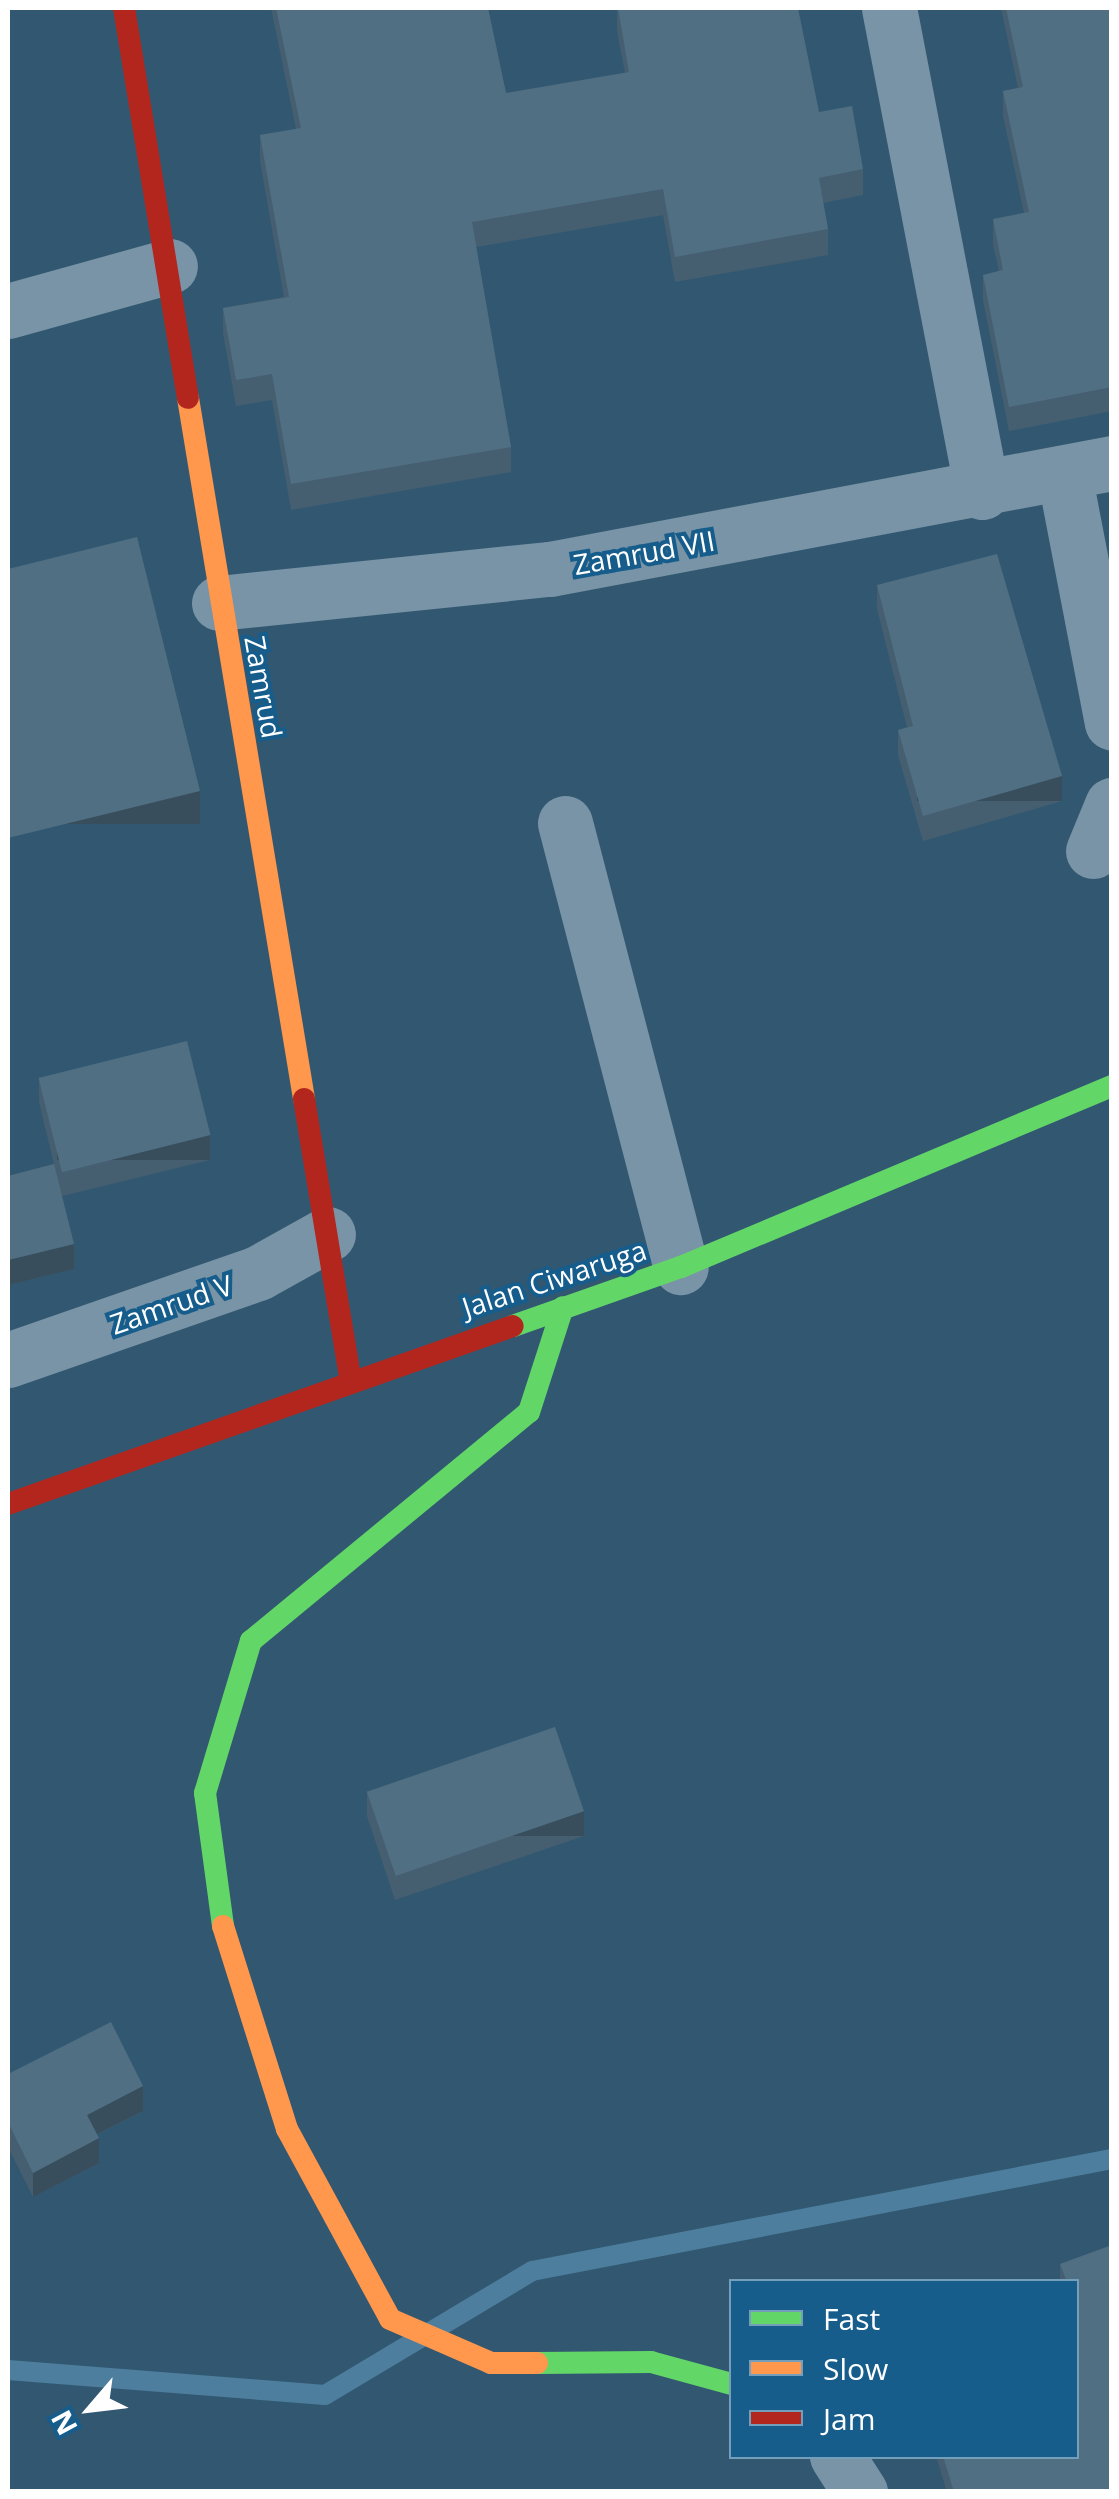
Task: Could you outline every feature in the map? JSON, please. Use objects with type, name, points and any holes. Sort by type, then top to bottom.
[{"type":"street","name":"Zamrud","points":[[124,8],[170,266],[219,603],[350,1376]]},
{"type":"street","points":[[890,8],[982,492]]},
{"type":"street","points":[[8,311],[170,266]]},
{"type":"street","points":[[1088,471],[1112,722]]},
{"type":"street","name":"Zamrud VII","points":[[219,603],[550,569],[1088,471]]},
{"type":"street","points":[[565,823],[681,1268]]},
{"type":"street","name":"Jalan Ciwaruga","points":[[8,1504],[350,1376],[681,1268],[1112,1086]]},
{"type":"street","name":"Zamrud V","points":[[8,1360],[258,1273],[328,1234]]},
{"type":"street","points":[[563,1307],[529,1412],[251,1641],[205,1793],[226,1950],[288,2129],[390,2319],[491,2362],[651,2362],[729,2383]]},
{"type":"street","points":[[838,2459],[860,2492]]},
{"type":"building","points":[[276,8],[488,8],[506,93],[629,72],[618,8],[798,8],[819,112],[852,106],[863,169],[819,178],[828,229],[675,257],[663,189],[472,222],[511,447],[291,484],[272,374],[236,380],[223,308],[289,297],[260,135],[301,128]]},
{"type":"building","points":[[1006,8],[1112,8],[1112,387],[1009,407],[983,275],[1003,270],[993,219],[1029,212],[1003,91],[1023,87]]},
{"type":"building","points":[[137,537],[200,791],[8,838],[8,569]]},
{"type":"building","points":[[997,554],[1062,776],[923,816],[898,730],[913,726],[877,585]]},
{"type":"building","points":[[187,1041],[210,1135],[62,1172],[39,1078]]},
{"type":"building","points":[[54,1164],[74,1244],[8,1260],[8,1176]]},
{"type":"building","points":[[555,1727],[584,1811],[396,1876],[367,1792]]},
{"type":"building","points":[[111,2022],[143,2086],[87,2115],[99,2138],[33,2173],[8,2122],[8,2074]]},
{"type":"building","points":[[1112,2245],[1112,2492],[954,2492],[944,2459],[1079,2459],[1079,2279],[1066,2279],[1060,2264]]},
{"type":"waterway","points":[[8,2370],[325,2395],[532,2271],[1112,2159]]},
{"type":"traffic: fast","points":[[513,1326],[681,1267],[1112,1086]]},
{"type":"traffic: fast","points":[[223,1926],[205,1793],[251,1641],[529,1412],[563,1307]]},
{"type":"traffic: fast","points":[[537,2363],[651,2362],[729,2383]]},
{"type":"traffic: slow","points":[[188,398],[304,1099]]},
{"type":"traffic: slow","points":[[223,1926],[287,2129],[390,2319],[491,2363],[537,2363]]},
{"type":"traffic: jam","points":[[124,8],[188,398]]},
{"type":"traffic: jam","points":[[304,1099],[350,1376]]},
{"type":"traffic: jam","points":[[8,1504],[513,1326]]}]
